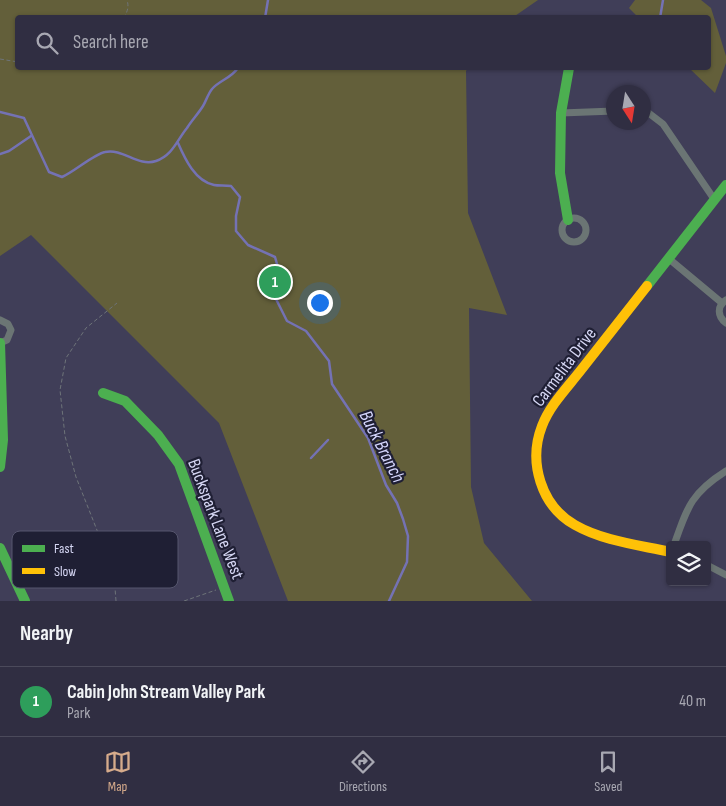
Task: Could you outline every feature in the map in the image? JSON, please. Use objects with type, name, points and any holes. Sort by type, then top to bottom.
[{"type":"street","points":[[568,220],[560,173],[561,113],[569,70]]},
{"type":"street","points":[[561,113],[606,111]]},
{"type":"street","points":[[651,114],[663,124],[714,199]]},
{"type":"street","name":"Carmelita Drive","points":[[666,551],[603,536],[574,525],[558,511],[545,495],[536,464],[536,445],[541,427],[550,411],[726,185]]},
{"type":"street","points":[[668,258],[724,302],[719,314],[726,323]]},
{"type":"street","points":[[0,320],[8,324],[11,330],[10,338],[0,343],[3,440],[2,463],[0,467]]},
{"type":"street","name":"Buckspark Lane West","points":[[103,393],[125,401],[158,435],[179,464],[229,601]]},
{"type":"street","points":[[675,541],[686,511],[694,498],[708,482],[726,471]]},
{"type":"street","points":[[0,548],[12,573]]},
{"type":"street","points":[[711,567],[726,575]]},
{"type":"street","points":[[19,588],[25,601]]},
{"type":"path","points":[[125,15],[129,5],[127,0]]},
{"type":"path","points":[[0,59],[15,62]]},
{"type":"path","points":[[97,531],[76,477],[65,436],[60,390],[66,358],[86,328],[117,303]]},
{"type":"path","points":[[115,588],[116,601]]},
{"type":"path","points":[[184,601],[225,588]]},
{"type":"shaded area","points":[[0,0],[538,0],[516,15],[15,15],[15,70],[467,70],[468,213],[507,315],[469,308],[471,487],[484,543],[532,601],[288,601],[219,423],[31,235],[0,256]]},
{"type":"shaded area","points":[[635,0],[701,0],[711,8],[726,56],[726,63],[715,93],[691,70],[711,70],[711,15],[636,15],[629,8]]},
{"type":"waterway","points":[[266,15],[268,0]]},
{"type":"waterway","points":[[660,15],[663,0]]},
{"type":"waterway","points":[[0,112],[24,118],[49,172],[62,177],[100,153],[105,152],[112,151],[143,162],[156,161],[167,155],[174,147],[203,106],[212,89],[236,70]]},
{"type":"waterway","points":[[0,154],[9,151],[31,136]]},
{"type":"waterway","name":"Buck Branch","points":[[178,143],[187,162],[201,179],[214,185],[231,186],[240,197],[236,216],[236,231],[248,245],[275,257],[277,264],[271,274],[270,283],[287,321],[306,331],[329,361],[332,384],[368,438],[386,485],[397,503],[408,536],[407,562],[389,601]]},
{"type":"waterway","points":[[311,458],[328,440]]},
{"type":"traffic: fast","points":[[568,220],[560,173],[561,113],[569,70]]},
{"type":"traffic: fast","points":[[647,286],[726,185]]},
{"type":"traffic: fast","points":[[0,343],[3,440],[0,467]]},
{"type":"traffic: fast","points":[[103,393],[125,401],[158,435],[179,464],[229,601]]},
{"type":"traffic: fast","points":[[0,548],[12,573]]},
{"type":"traffic: fast","points":[[19,588],[25,601]]},
{"type":"traffic: slow","points":[[647,286],[559,397],[545,418],[538,440],[537,468],[540,482],[546,495],[563,517],[575,525],[609,539],[666,551]]},
{"type":"place","name":"Cabin John Stream Valley Park","points":[[275,282]]}]
